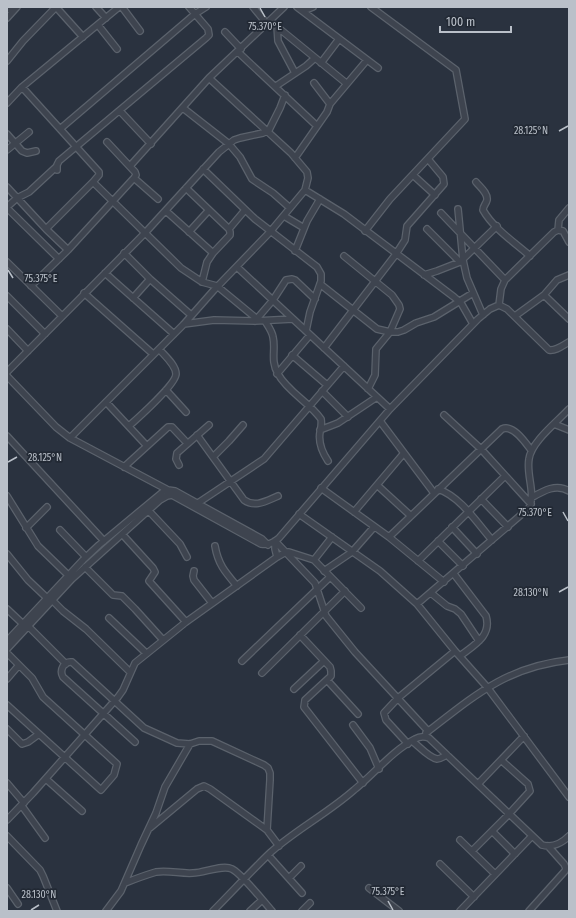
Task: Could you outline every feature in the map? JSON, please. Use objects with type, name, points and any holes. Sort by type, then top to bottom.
[{"type":"street","points":[[7,7],[12,12]]},
{"type":"street","points":[[7,18],[17,7]]},
{"type":"street","points":[[7,60],[56,7],[83,37]]},
{"type":"street","points":[[96,7],[106,18]]},
{"type":"street","points":[[7,103],[22,87],[120,7],[140,31]]},
{"type":"street","points":[[59,259],[7,207],[17,198],[29,192],[56,169],[59,161],[209,35],[208,28],[189,7]]},
{"type":"street","points":[[60,128],[195,14],[206,7]]},
{"type":"street","points":[[253,7],[269,22],[277,26],[346,83]]},
{"type":"street","points":[[130,166],[209,78],[284,7]]},
{"type":"street","points":[[299,8],[308,9],[313,7]]},
{"type":"street","points":[[365,231],[390,199],[465,119],[456,70],[370,7]]},
{"type":"street","points":[[299,8],[378,68]]},
{"type":"street","points":[[98,25],[117,49]]},
{"type":"street","points":[[277,26],[278,41],[295,73]]},
{"type":"street","points":[[226,32],[240,50],[317,126]]},
{"type":"street","points":[[321,63],[340,39]]},
{"type":"street","points":[[276,86],[306,66],[315,58]]},
{"type":"street","points":[[295,158],[327,112],[330,104],[346,83],[367,60]]},
{"type":"street","points":[[70,438],[184,324],[217,286],[270,232],[305,190],[308,178],[307,172],[295,158],[268,131],[209,78]]},
{"type":"street","points":[[314,83],[330,104]]},
{"type":"street","points":[[22,87],[99,172],[99,175],[93,182],[46,229]]},
{"type":"street","points":[[7,372],[144,233],[219,152],[240,138],[268,131],[285,95]]},
{"type":"street","points":[[183,108],[229,144],[240,157],[252,180],[273,193],[290,208]]},
{"type":"street","points":[[120,111],[151,144]]},
{"type":"street","points":[[7,150],[29,132]]},
{"type":"street","points":[[7,134],[25,153],[36,151]]},
{"type":"street","points":[[31,286],[68,250],[136,175],[130,166],[107,142]]},
{"type":"street","points":[[324,348],[354,311],[396,254],[405,240],[407,226],[442,188],[444,181],[443,177],[428,159]]},
{"type":"street","points":[[203,170],[270,232],[320,270],[321,281],[314,299],[308,333],[277,374]]},
{"type":"street","points":[[413,175],[435,195]]},
{"type":"street","points":[[134,178],[158,199]]},
{"type":"street","points":[[93,182],[181,268],[202,282],[217,286],[256,320]]},
{"type":"street","points":[[476,182],[485,192],[487,199],[483,210],[497,226],[530,256]]},
{"type":"street","points":[[7,187],[68,250]]},
{"type":"street","points":[[186,188],[229,229],[230,235],[213,253],[207,262],[202,282]]},
{"type":"street","points":[[305,190],[344,214],[460,302],[473,324]]},
{"type":"street","points":[[295,251],[304,228],[320,199]]},
{"type":"street","points":[[499,305],[501,289],[505,280],[558,230],[558,220],[569,208]]},
{"type":"street","points":[[458,209],[462,261],[467,278],[483,315]]},
{"type":"street","points":[[166,210],[213,253]]},
{"type":"street","points":[[189,232],[209,210]]},
{"type":"street","points":[[229,229],[245,210]]},
{"type":"street","points":[[440,213],[505,280]]},
{"type":"street","points":[[284,216],[304,228]]},
{"type":"street","points":[[424,275],[444,269],[462,261],[497,226]]},
{"type":"street","points":[[427,229],[462,261]]},
{"type":"street","points":[[558,230],[563,231],[569,242]]},
{"type":"street","points":[[124,253],[150,279],[191,315]]},
{"type":"street","points":[[344,256],[392,295],[400,305],[400,309],[390,332],[376,349],[375,375],[368,389]]},
{"type":"street","points":[[7,262],[62,316]]},
{"type":"street","points":[[237,267],[390,409]]},
{"type":"street","points":[[105,273],[174,334]]},
{"type":"street","points":[[515,316],[544,295],[557,280],[569,275]]},
{"type":"street","points":[[133,298],[150,279]]},
{"type":"street","points":[[256,320],[273,300],[286,280],[292,279],[314,299]]},
{"type":"street","points":[[320,284],[377,330],[390,332],[404,330],[416,323],[434,317],[473,293]]},
{"type":"street","points":[[84,294],[153,354]]},
{"type":"street","points":[[544,295],[569,319]]},
{"type":"street","points":[[7,296],[45,334]]},
{"type":"street","points":[[49,599],[162,498],[172,495],[258,542],[268,545],[275,542],[390,409],[473,324],[490,309],[499,305],[503,306],[515,316],[548,350],[553,350],[569,342]]},
{"type":"street","points":[[184,324],[214,320],[293,319]]},
{"type":"street","points":[[265,320],[274,339],[273,361],[277,374],[321,419],[322,422],[319,442],[328,461]]},
{"type":"street","points":[[7,329],[28,351]]},
{"type":"street","points":[[129,426],[166,390],[175,379],[176,374],[174,367],[158,349]]},
{"type":"street","points":[[292,355],[327,385]]},
{"type":"street","points":[[198,503],[264,458],[344,366]]},
{"type":"street","points":[[7,376],[56,427],[70,438],[168,490],[198,503],[262,539],[268,545]]},
{"type":"street","points":[[166,390],[186,412]]},
{"type":"street","points":[[322,391],[348,417]]},
{"type":"street","points":[[320,430],[338,423],[377,397]]},
{"type":"street","points":[[106,402],[147,446]]},
{"type":"street","points":[[531,501],[528,459],[532,450],[569,409]]},
{"type":"street","points":[[444,415],[481,449],[505,476],[531,501]]},
{"type":"street","points":[[380,421],[404,453],[436,491],[450,495],[492,540]]},
{"type":"street","points":[[554,424],[567,428]]},
{"type":"street","points":[[179,465],[176,459],[177,453],[210,425]]},
{"type":"street","points":[[213,457],[243,425]]},
{"type":"street","points":[[124,467],[168,427],[172,427],[187,443]]},
{"type":"street","points":[[388,537],[481,449],[506,428],[512,429],[532,450]]},
{"type":"street","points":[[197,435],[244,500],[248,503],[259,504],[278,496]]},
{"type":"street","points":[[7,436],[104,541]]},
{"type":"street","points":[[354,512],[404,453]]},
{"type":"street","points":[[418,561],[505,476]]},
{"type":"street","points":[[377,485],[411,516]]},
{"type":"street","points":[[417,604],[523,514],[531,501],[549,488],[558,487],[569,491]]},
{"type":"street","points":[[321,488],[388,537],[444,582]]},
{"type":"street","points":[[7,649],[68,576],[86,557],[155,497],[168,490]]},
{"type":"street","points":[[7,496],[38,546],[68,576]]},
{"type":"street","points":[[481,499],[508,527]]},
{"type":"street","points":[[26,528],[47,507]]},
{"type":"street","points":[[148,510],[180,544],[187,557]]},
{"type":"street","points":[[299,514],[380,571],[417,604],[455,651],[487,687],[569,797]]},
{"type":"street","points":[[324,571],[352,552],[374,527]]},
{"type":"street","points":[[452,527],[477,554]]},
{"type":"street","points":[[60,530],[86,557]]},
{"type":"street","points":[[122,534],[153,568],[155,572],[149,579],[150,582],[186,622]]},
{"type":"street","points":[[314,560],[332,537]]},
{"type":"street","points":[[438,541],[463,566]]},
{"type":"street","points":[[275,542],[306,573],[317,588],[324,611],[354,652],[428,731]]},
{"type":"street","points":[[275,542],[277,557]]},
{"type":"street","points":[[215,546],[219,562],[237,586]]},
{"type":"street","points":[[7,820],[46,779],[115,701],[123,690],[135,663],[186,622],[277,557],[286,552],[314,560],[361,608]]},
{"type":"street","points":[[7,554],[28,580],[86,629],[130,672]]},
{"type":"street","points":[[85,567],[112,596],[122,596],[163,640]]},
{"type":"street","points":[[194,571],[194,580],[212,603]]},
{"type":"street","points":[[454,574],[486,616],[488,623],[487,630],[479,641],[460,656]]},
{"type":"street","points":[[242,661],[330,577]]},
{"type":"street","points":[[262,673],[345,591]]},
{"type":"street","points":[[431,593],[447,606],[461,614],[479,641]]},
{"type":"street","points":[[7,609],[26,625],[66,664]]},
{"type":"street","points":[[109,618],[146,653]]},
{"type":"street","points":[[7,641],[26,625]]},
{"type":"street","points":[[300,634],[331,671],[331,676],[305,700],[304,706],[363,783]]},
{"type":"street","points":[[447,755],[440,759],[430,756],[410,742],[384,716],[384,713],[398,698],[455,651]]},
{"type":"street","points":[[7,653],[32,678],[43,697],[117,764],[114,775],[101,790],[7,706]]},
{"type":"street","points":[[212,911],[268,855],[363,783],[410,742],[421,737],[476,694],[487,687],[530,667],[569,660]]},
{"type":"street","points":[[294,689],[324,661]]},
{"type":"street","points":[[135,742],[63,677],[61,669],[68,662],[72,662],[144,728],[177,743],[190,744],[199,741],[212,741],[268,768],[270,780],[267,830]]},
{"type":"street","points":[[7,679],[19,665]]},
{"type":"street","points":[[327,680],[358,714]]},
{"type":"street","points":[[353,725],[370,748],[379,768]]},
{"type":"street","points":[[7,729],[22,744],[28,742],[39,734]]},
{"type":"street","points":[[421,737],[425,736],[429,738],[542,845],[548,846],[559,844],[569,836]]},
{"type":"street","points":[[478,784],[524,736]]},
{"type":"street","points":[[106,911],[116,899],[125,883],[149,829],[165,787],[190,744]]},
{"type":"street","points":[[472,851],[530,791],[528,784],[502,760]]},
{"type":"street","points":[[46,779],[82,811]]},
{"type":"street","points":[[7,783],[23,804],[45,838]]},
{"type":"street","points":[[149,829],[197,789],[204,786],[267,830],[279,846]]},
{"type":"street","points":[[492,831],[515,854]]},
{"type":"street","points":[[7,836],[40,870],[44,876],[57,911]]},
{"type":"street","points":[[460,911],[532,836]]},
{"type":"street","points":[[460,840],[495,874]]},
{"type":"street","points":[[529,911],[566,868],[548,846]]},
{"type":"street","points":[[268,855],[302,893]]},
{"type":"street","points":[[440,864],[474,897]]},
{"type":"street","points":[[289,878],[301,866]]},
{"type":"street","points":[[125,883],[157,872],[192,873],[224,867],[234,869],[272,911]]},
{"type":"street","points":[[7,888],[18,904]]},
{"type":"street","points":[[369,888],[399,911]]},
{"type":"street","points":[[250,911],[262,900]]},
{"type":"street","points":[[302,911],[310,904]]}]
